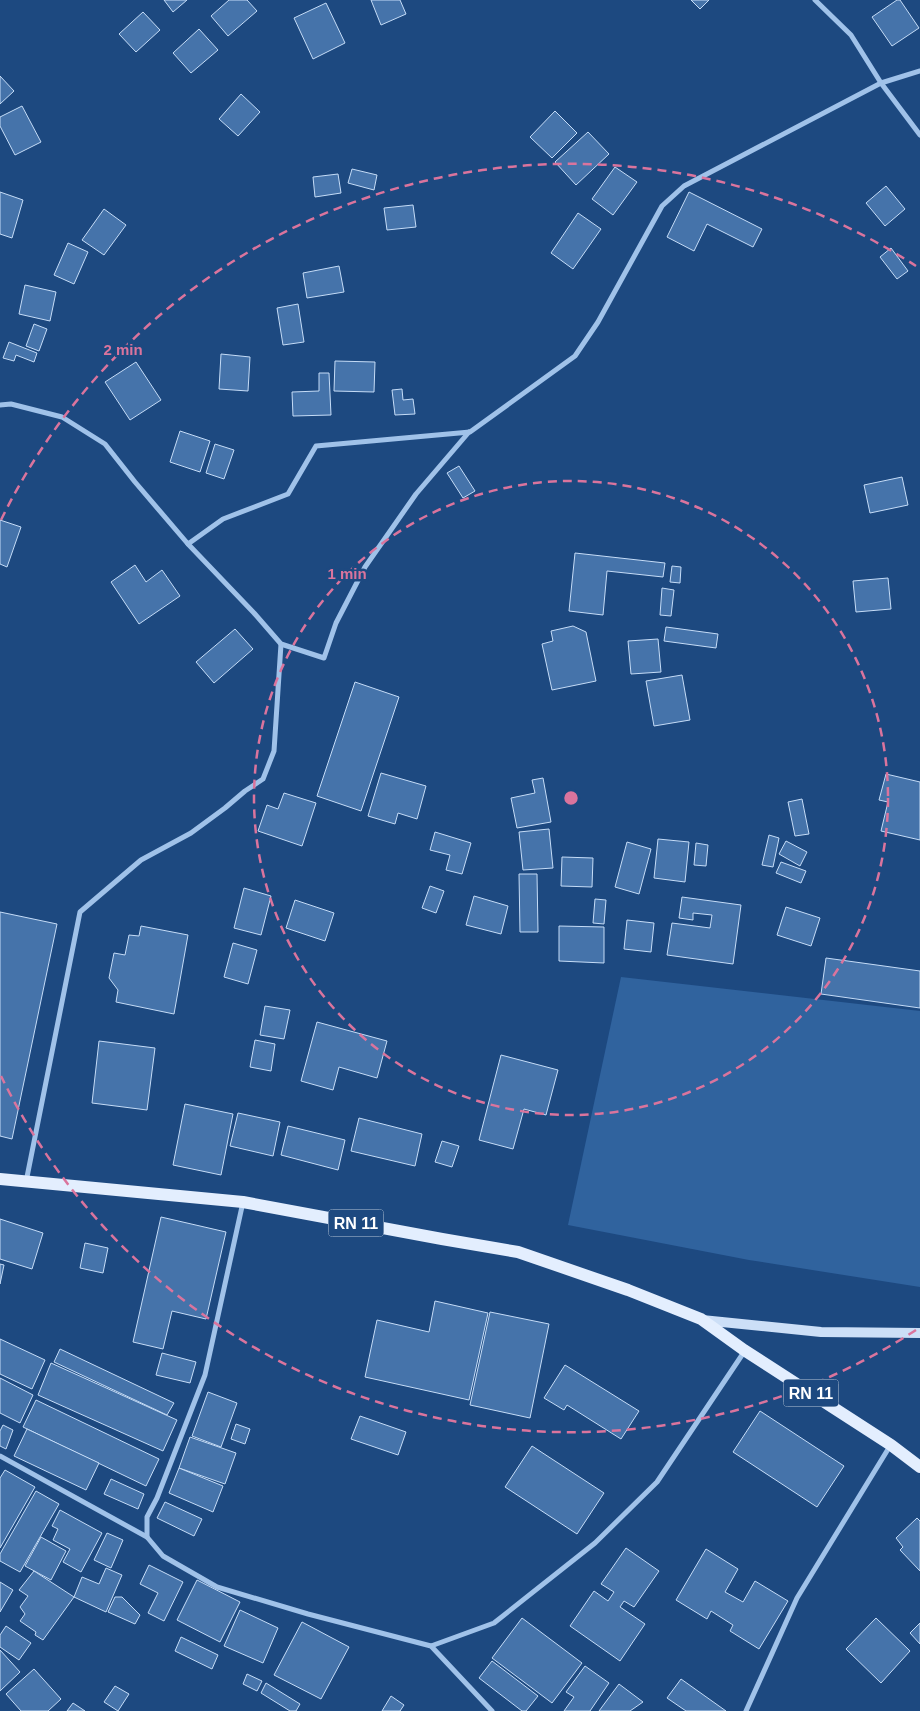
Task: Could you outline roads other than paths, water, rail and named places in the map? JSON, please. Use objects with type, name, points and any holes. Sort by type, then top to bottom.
[{"type":"main road","name":"RN 11","points":[[0,1179],[243,1202],[518,1252],[628,1290],[701,1320],[891,1445],[920,1467]]},
{"type":"main road","points":[[701,1320],[821,1332],[920,1333]]},
{"type":"street","points":[[815,0],[851,35],[881,83],[920,135]]},
{"type":"street","points":[[0,405],[11,404],[62,417],[105,444],[188,544],[281,644],[324,658],[336,623],[365,566],[416,494],[470,432],[575,356],[598,322],[662,206],[684,186],[881,83],[920,70]]},
{"type":"street","points":[[188,544],[223,520],[288,494],[316,446],[470,432]]},
{"type":"street","points":[[26,1182],[80,912],[141,860],[190,833],[263,779],[274,751],[281,644]]},
{"type":"street","points":[[147,1537],[147,1517],[205,1375],[243,1202]]},
{"type":"street","points":[[431,1646],[494,1623],[595,1543],[657,1482],[744,1350]]},
{"type":"street","points":[[746,1711],[797,1598],[891,1445]]},
{"type":"street","points":[[0,1456],[147,1537],[163,1556],[217,1587],[308,1614],[431,1646],[492,1711]]}]
